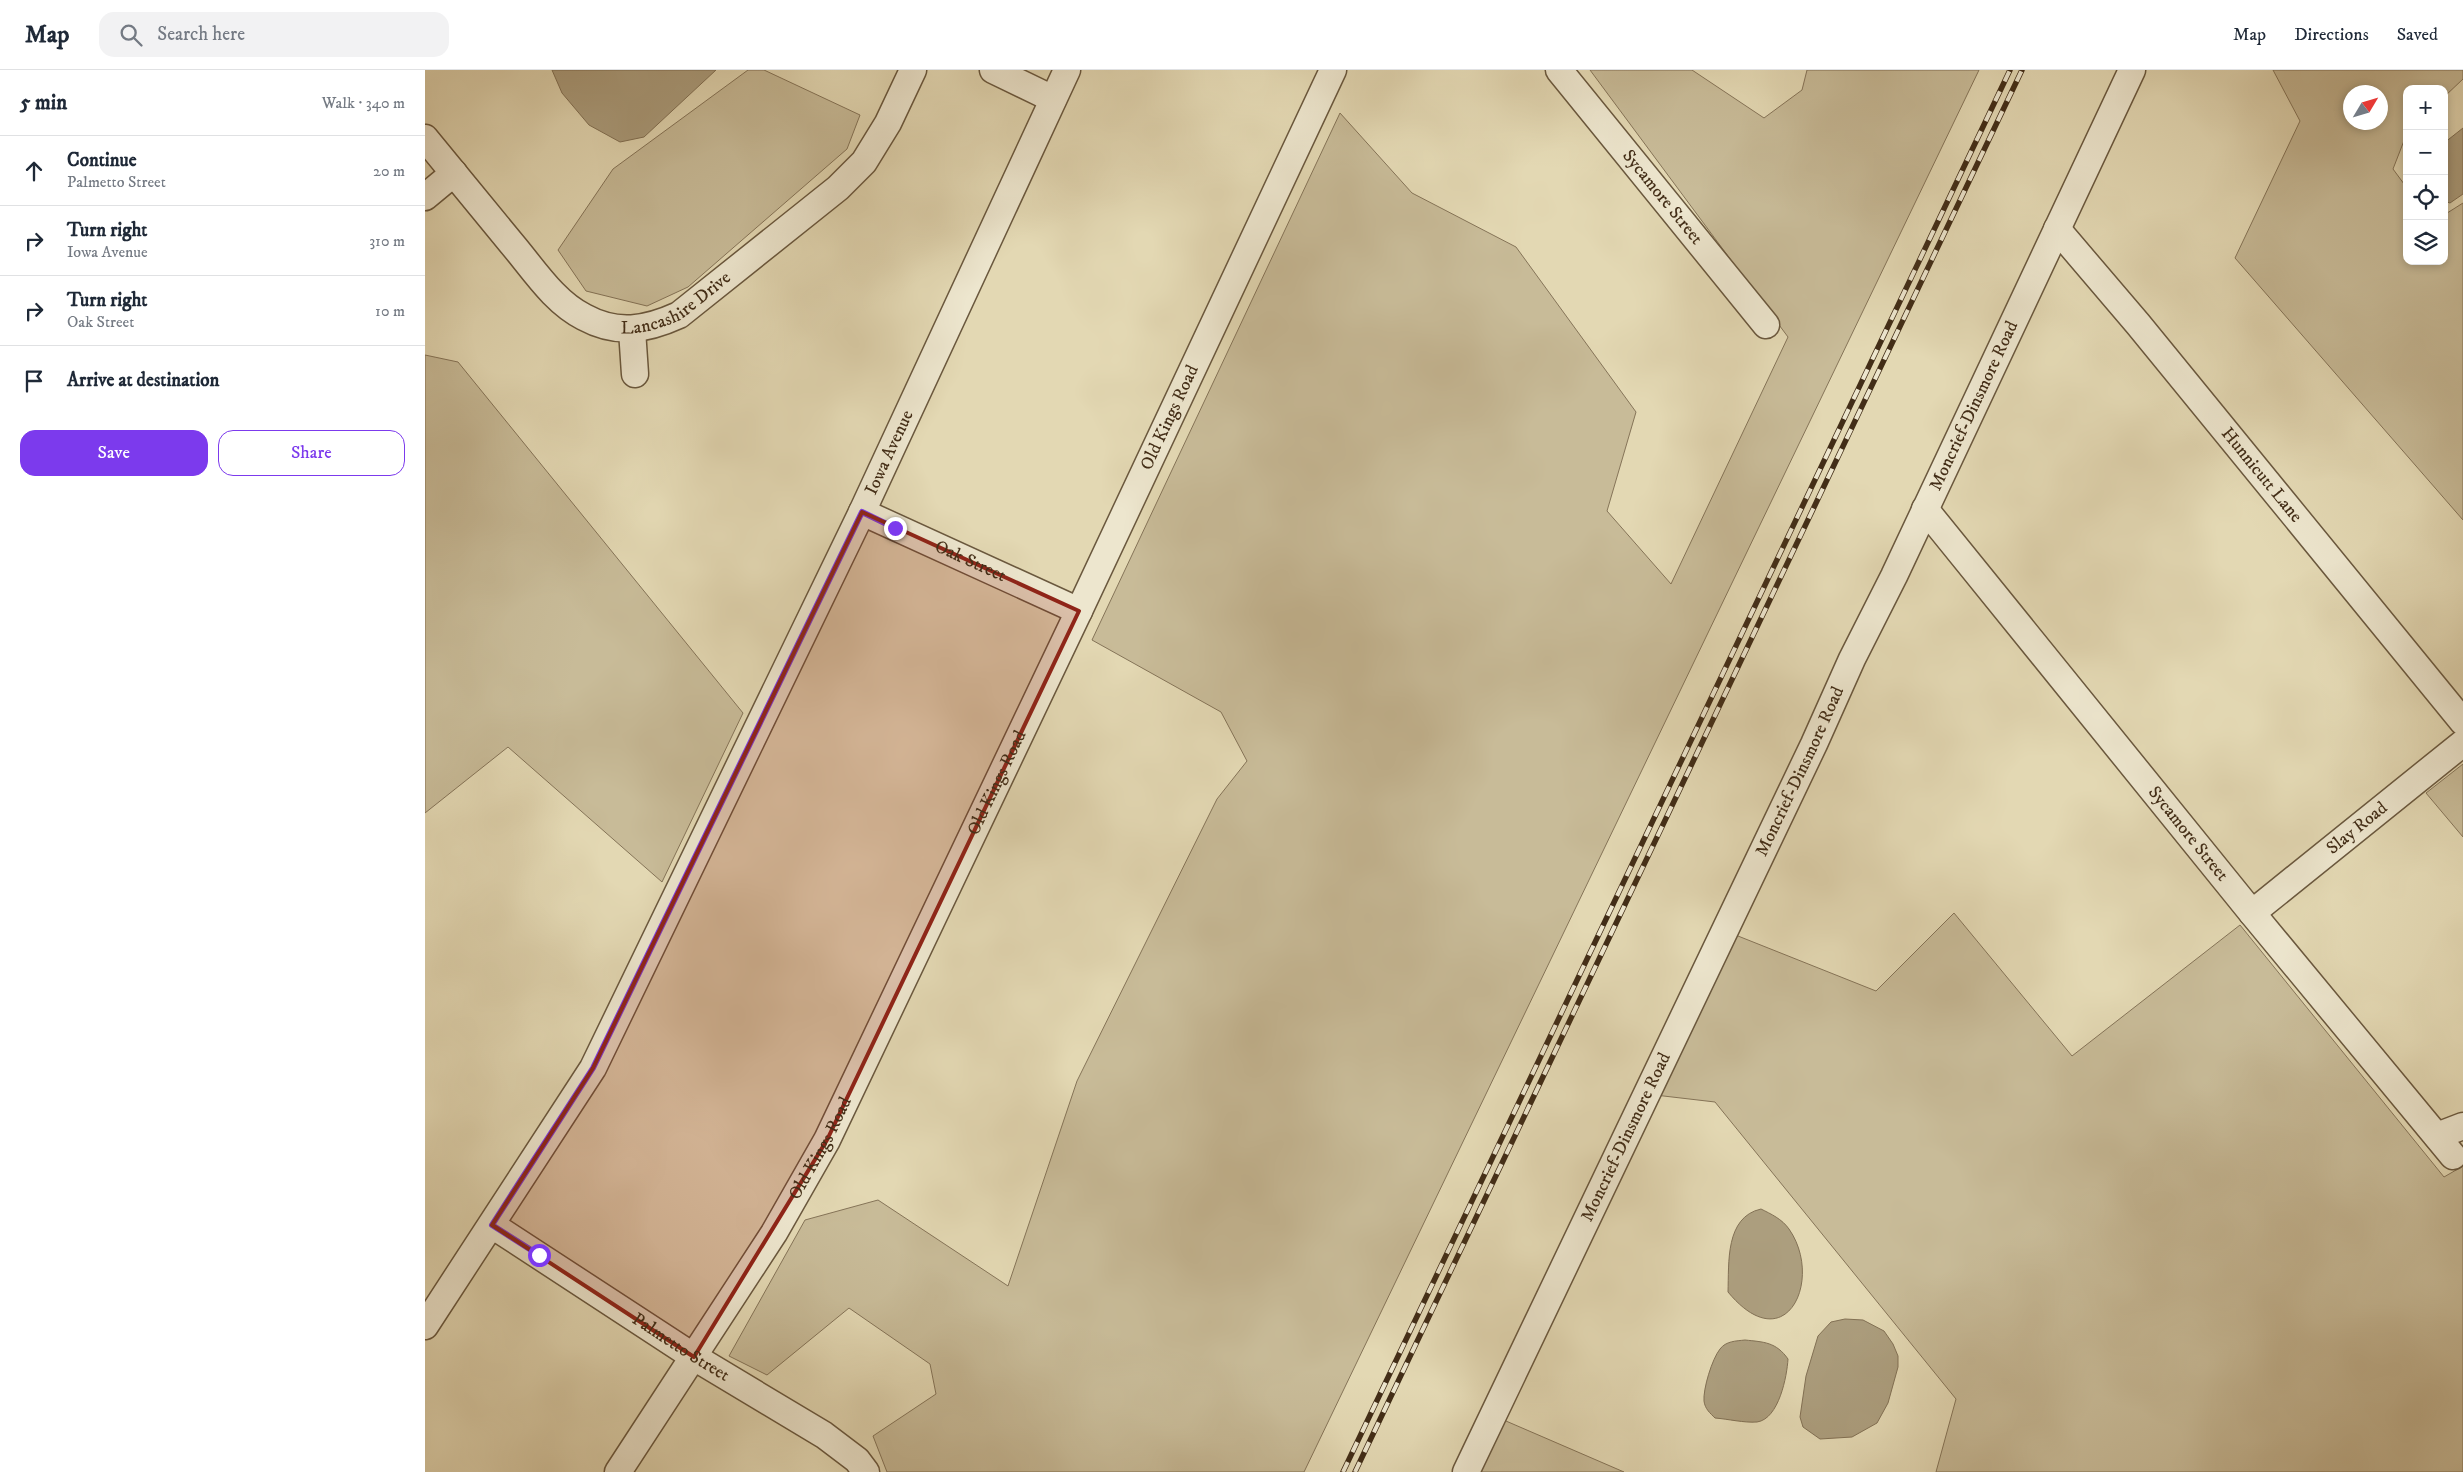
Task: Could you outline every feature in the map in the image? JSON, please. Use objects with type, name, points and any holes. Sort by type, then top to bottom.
[{"type":"street","name":"Lancashire Drive","points":[[425,138],[556,297],[584,317],[609,326],[632,330],[657,325],[679,315],[838,188],[864,162],[888,123],[913,70]]},
{"type":"street","points":[[993,70],[1053,99]]},
{"type":"street","name":"Iowa Avenue","points":[[425,1326],[593,1068],[862,512],[1067,70]]},
{"type":"street","name":"Old Kings Road","points":[[618,1472],[774,1233],[827,1140],[1079,611],[1333,70]]},
{"type":"street","name":"Sycamore Street","points":[[1559,70],[1766,325]]},
{"type":"street","name":"Moncrief-Dinsmore Road","points":[[1466,1472],[2132,70]]},
{"type":"street","points":[[425,197],[454,173]]},
{"type":"street","name":"Hunnicutt Lane","points":[[2057,229],[2463,722]]},
{"type":"street","points":[[632,330],[635,374]]},
{"type":"street","name":"Sycamore Street","points":[[1925,509],[2252,913],[2453,1156]]},
{"type":"street","name":"Oak Street","points":[[862,512],[1079,611]]},
{"type":"street","name":"Slay Road","points":[[2252,913],[2463,744]]},
{"type":"street","points":[[2437,1136],[2463,1126]]},
{"type":"street","name":"Palmetto Street","points":[[492,1225],[694,1357],[824,1435],[857,1460],[866,1472]]},
{"type":"highlighted area","points":[[862,512],[1079,611],[827,1140],[694,1357],[492,1225],[593,1068]]},
{"type":"shaded area","points":[[552,70],[716,70],[644,137],[620,142],[589,125],[562,93]]},
{"type":"shaded area","points":[[748,70],[764,70],[860,115],[847,149],[688,287],[647,306],[586,291],[558,250],[613,169]]},
{"type":"shaded area","points":[[1590,70],[1692,70],[1764,118],[1802,90],[1807,70],[1979,70],[1304,1472],[887,1472],[873,1436],[936,1394],[930,1364],[849,1308],[767,1375],[729,1356],[805,1220],[878,1200],[1008,1286],[1077,1081],[1217,799],[1247,761],[1221,712],[1092,640],[1340,113],[1412,193],[1516,247],[1636,412],[1607,511],[1671,584],[1788,337]]},
{"type":"shaded area","points":[[2273,70],[2463,70],[2463,79],[2448,93],[2448,85],[2403,85],[2403,143],[2393,169],[2403,183],[2403,265],[2448,265],[2448,212],[2463,203],[2463,520],[2235,258],[2300,121]]},
{"type":"shaded area","points":[[2463,128],[2463,194],[2450,203],[2448,202],[2448,140]]},
{"type":"shaded area","points":[[425,355],[458,362],[743,713],[662,882],[508,747],[425,813]]},
{"type":"shaded area","points":[[2463,764],[2463,837],[2426,793]]},
{"type":"shaded area","points":[[1954,913],[2072,1056],[2240,925],[2444,1177],[2463,1166],[2463,1472],[1936,1472],[1956,1399],[1715,1102],[1655,1095],[1733,934],[1876,991]]},
{"type":"shaded area","points":[[1761,1209],[1780,1220],[1789,1229],[1799,1249],[1802,1270],[1800,1289],[1793,1306],[1782,1316],[1767,1319],[1749,1311],[1728,1292],[1729,1255],[1735,1231],[1741,1221],[1749,1214]]},
{"type":"shaded area","points":[[1845,1319],[1863,1320],[1884,1331],[1893,1344],[1898,1356],[1898,1367],[1888,1403],[1877,1423],[1852,1437],[1820,1439],[1803,1427],[1800,1417],[1806,1376],[1818,1336],[1831,1322]]},
{"type":"shaded area","points":[[1745,1340],[1764,1342],[1774,1346],[1783,1353],[1788,1359],[1784,1386],[1776,1405],[1765,1419],[1757,1422],[1715,1418],[1707,1409],[1704,1401],[1711,1367],[1722,1346],[1731,1342]]},
{"type":"shaded area","points":[[1499,1418],[1624,1472],[1474,1472]]},
{"type":"railway","points":[[1343,1472],[2010,70]]},
{"type":"railway","points":[[1355,1472],[2022,70]]},
{"type":"route","points":[[539,1255],[492,1225],[593,1068],[862,512],[895,528]]}]
